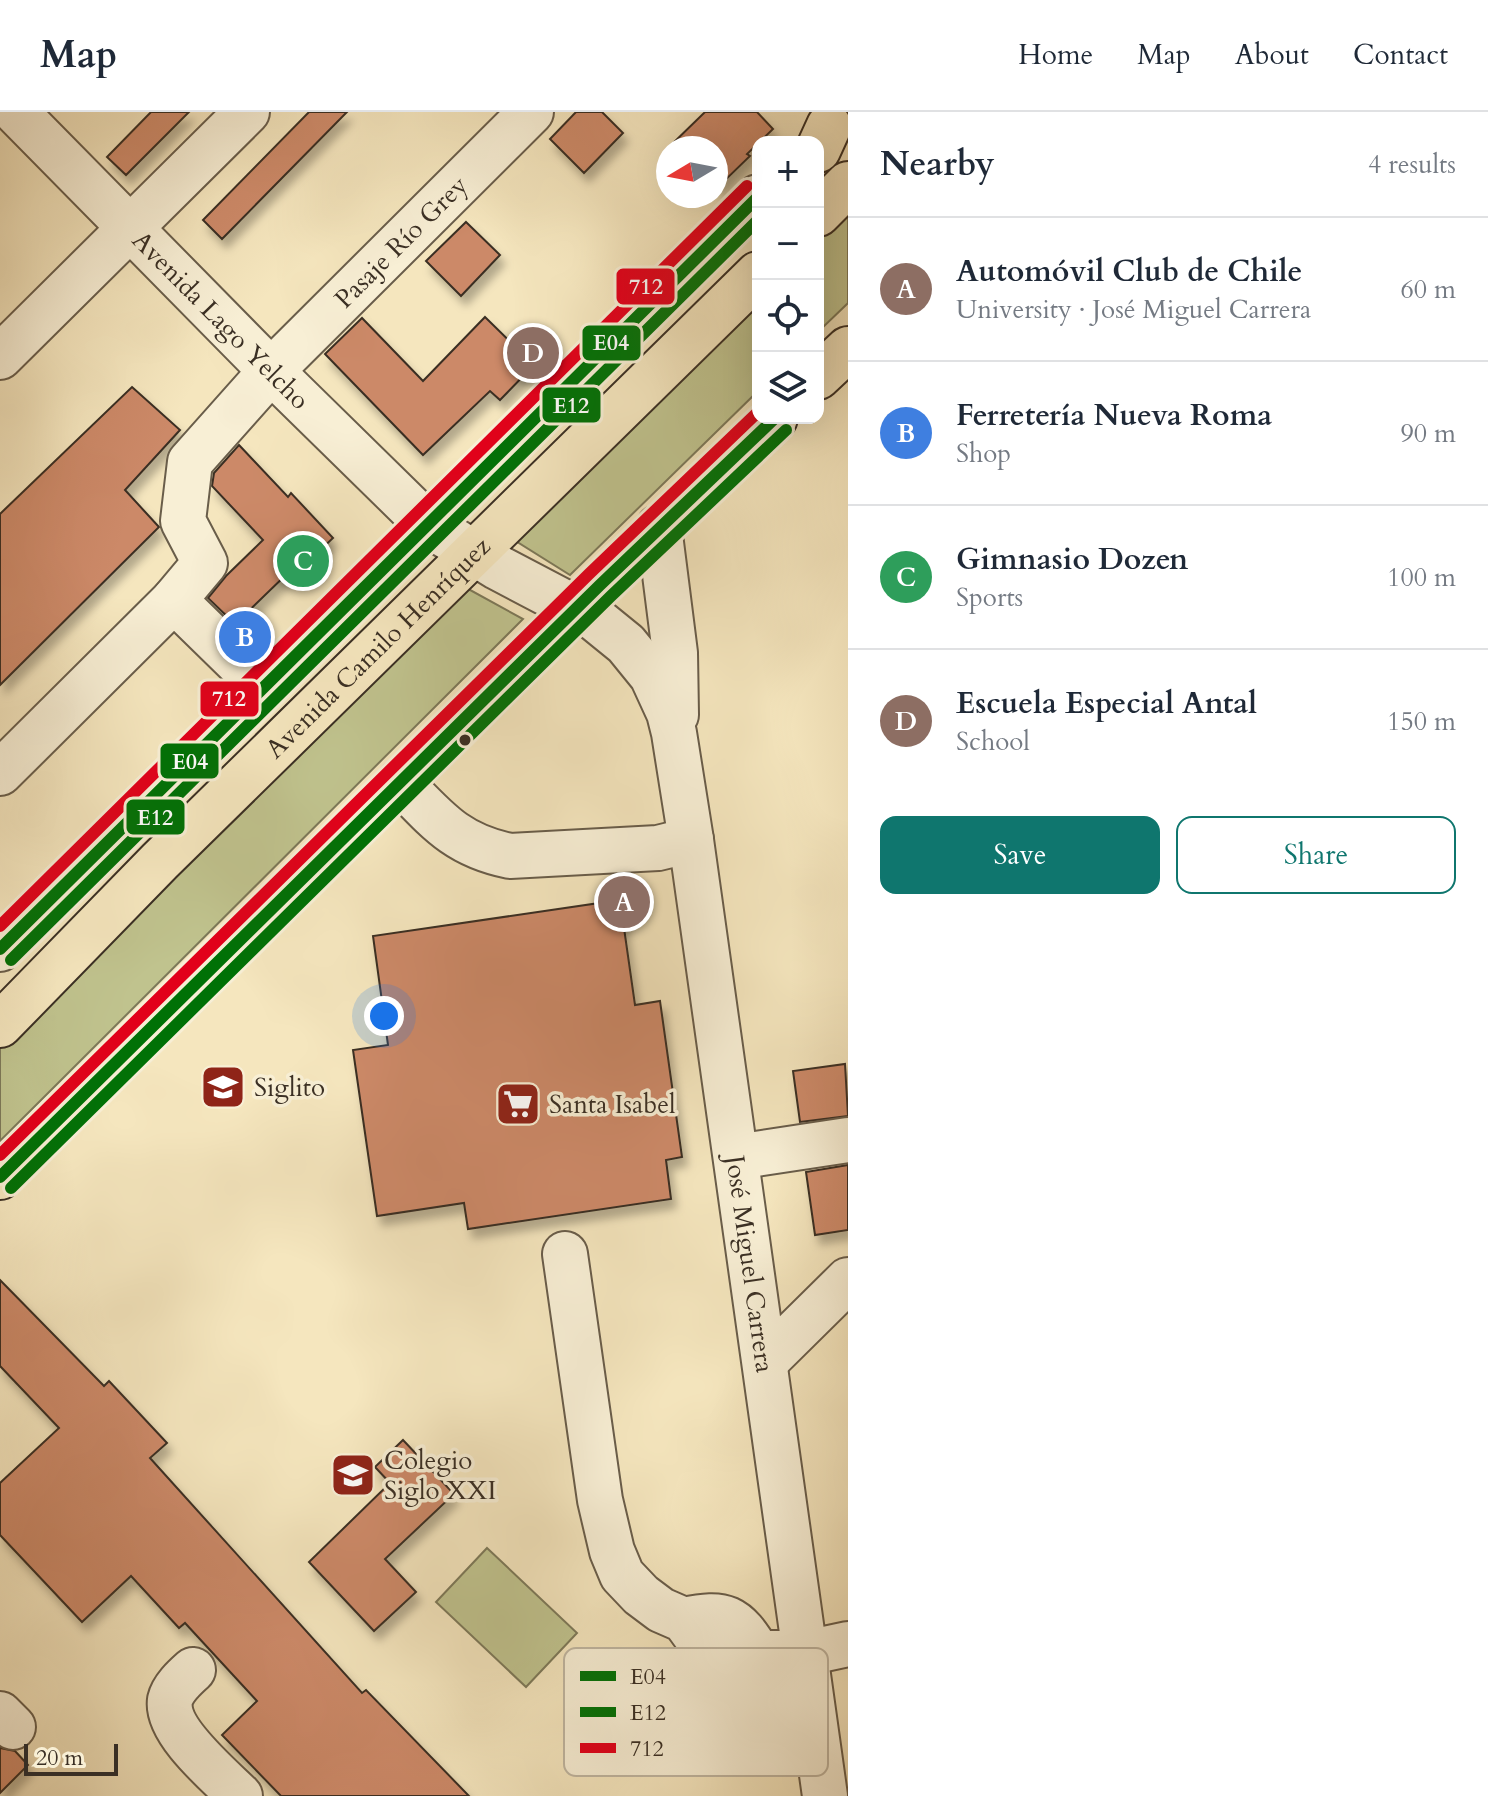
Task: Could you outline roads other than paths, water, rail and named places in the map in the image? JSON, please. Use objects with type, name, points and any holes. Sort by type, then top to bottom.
[{"type":"main road","points":[[824,208],[848,184]]},
{"type":"main road","name":"Avenida Camilo Henríquez","points":[[0,1025],[160,861],[752,280]]},
{"type":"main road","points":[[824,371],[848,349]]},
{"type":"main road","points":[[0,1177],[659,527],[769,424]]},
{"type":"street","name":"Avenida Lago Yelcho","points":[[16,112],[427,524]]},
{"type":"street","points":[[0,357],[247,112]]},
{"type":"street","name":"Pasaje Río Grey","points":[[174,600],[205,563],[183,521],[190,462],[271,371],[531,112]]},
{"type":"street","name":"Avenida Camilo Henríquez","points":[[0,949],[752,203]]},
{"type":"street","name":"José Miguel Carrera","points":[[427,524],[497,567],[577,608],[613,632],[640,659],[661,694],[674,733],[691,840],[805,1648]]},
{"type":"street","name":"José Miguel Carrera","points":[[659,527],[677,680],[674,733]]},
{"type":"street","points":[[0,773],[174,600],[263,687]]},
{"type":"street","points":[[400,782],[447,830],[466,843],[488,852],[510,856],[658,848],[691,840]]},
{"type":"street","points":[[736,1157],[848,1140]]},
{"type":"street","points":[[565,1254],[600,1500],[612,1551],[622,1575],[641,1595],[661,1610],[684,1620],[700,1642],[712,1648]]},
{"type":"street","points":[[765,1362],[848,1280]]},
{"type":"street","points":[[828,1648],[848,1644]]},
{"type":"street","points":[[193,1670],[181,1680],[170,1699],[171,1713],[182,1736],[240,1796]]},
{"type":"street","name":"José Miguel Carrera","points":[[822,1776],[825,1796]]},
{"type":"place","name":"Escuela Especial Antal","points":[[533,353]]},
{"type":"place","name":"Gimnasio Dozen","points":[[303,561]]},
{"type":"place","name":"Ferretería Nueva Roma","points":[[245,637]]},
{"type":"place","name":"Automóvil Club de Chile","points":[[624,902]]},
{"type":"place","name":"Siglito","points":[[223,1087]]},
{"type":"place","name":"Santa Isabel","points":[[518,1104]]},
{"type":"place","name":"Colegio Siglo XXI","points":[[353,1475]]}]
